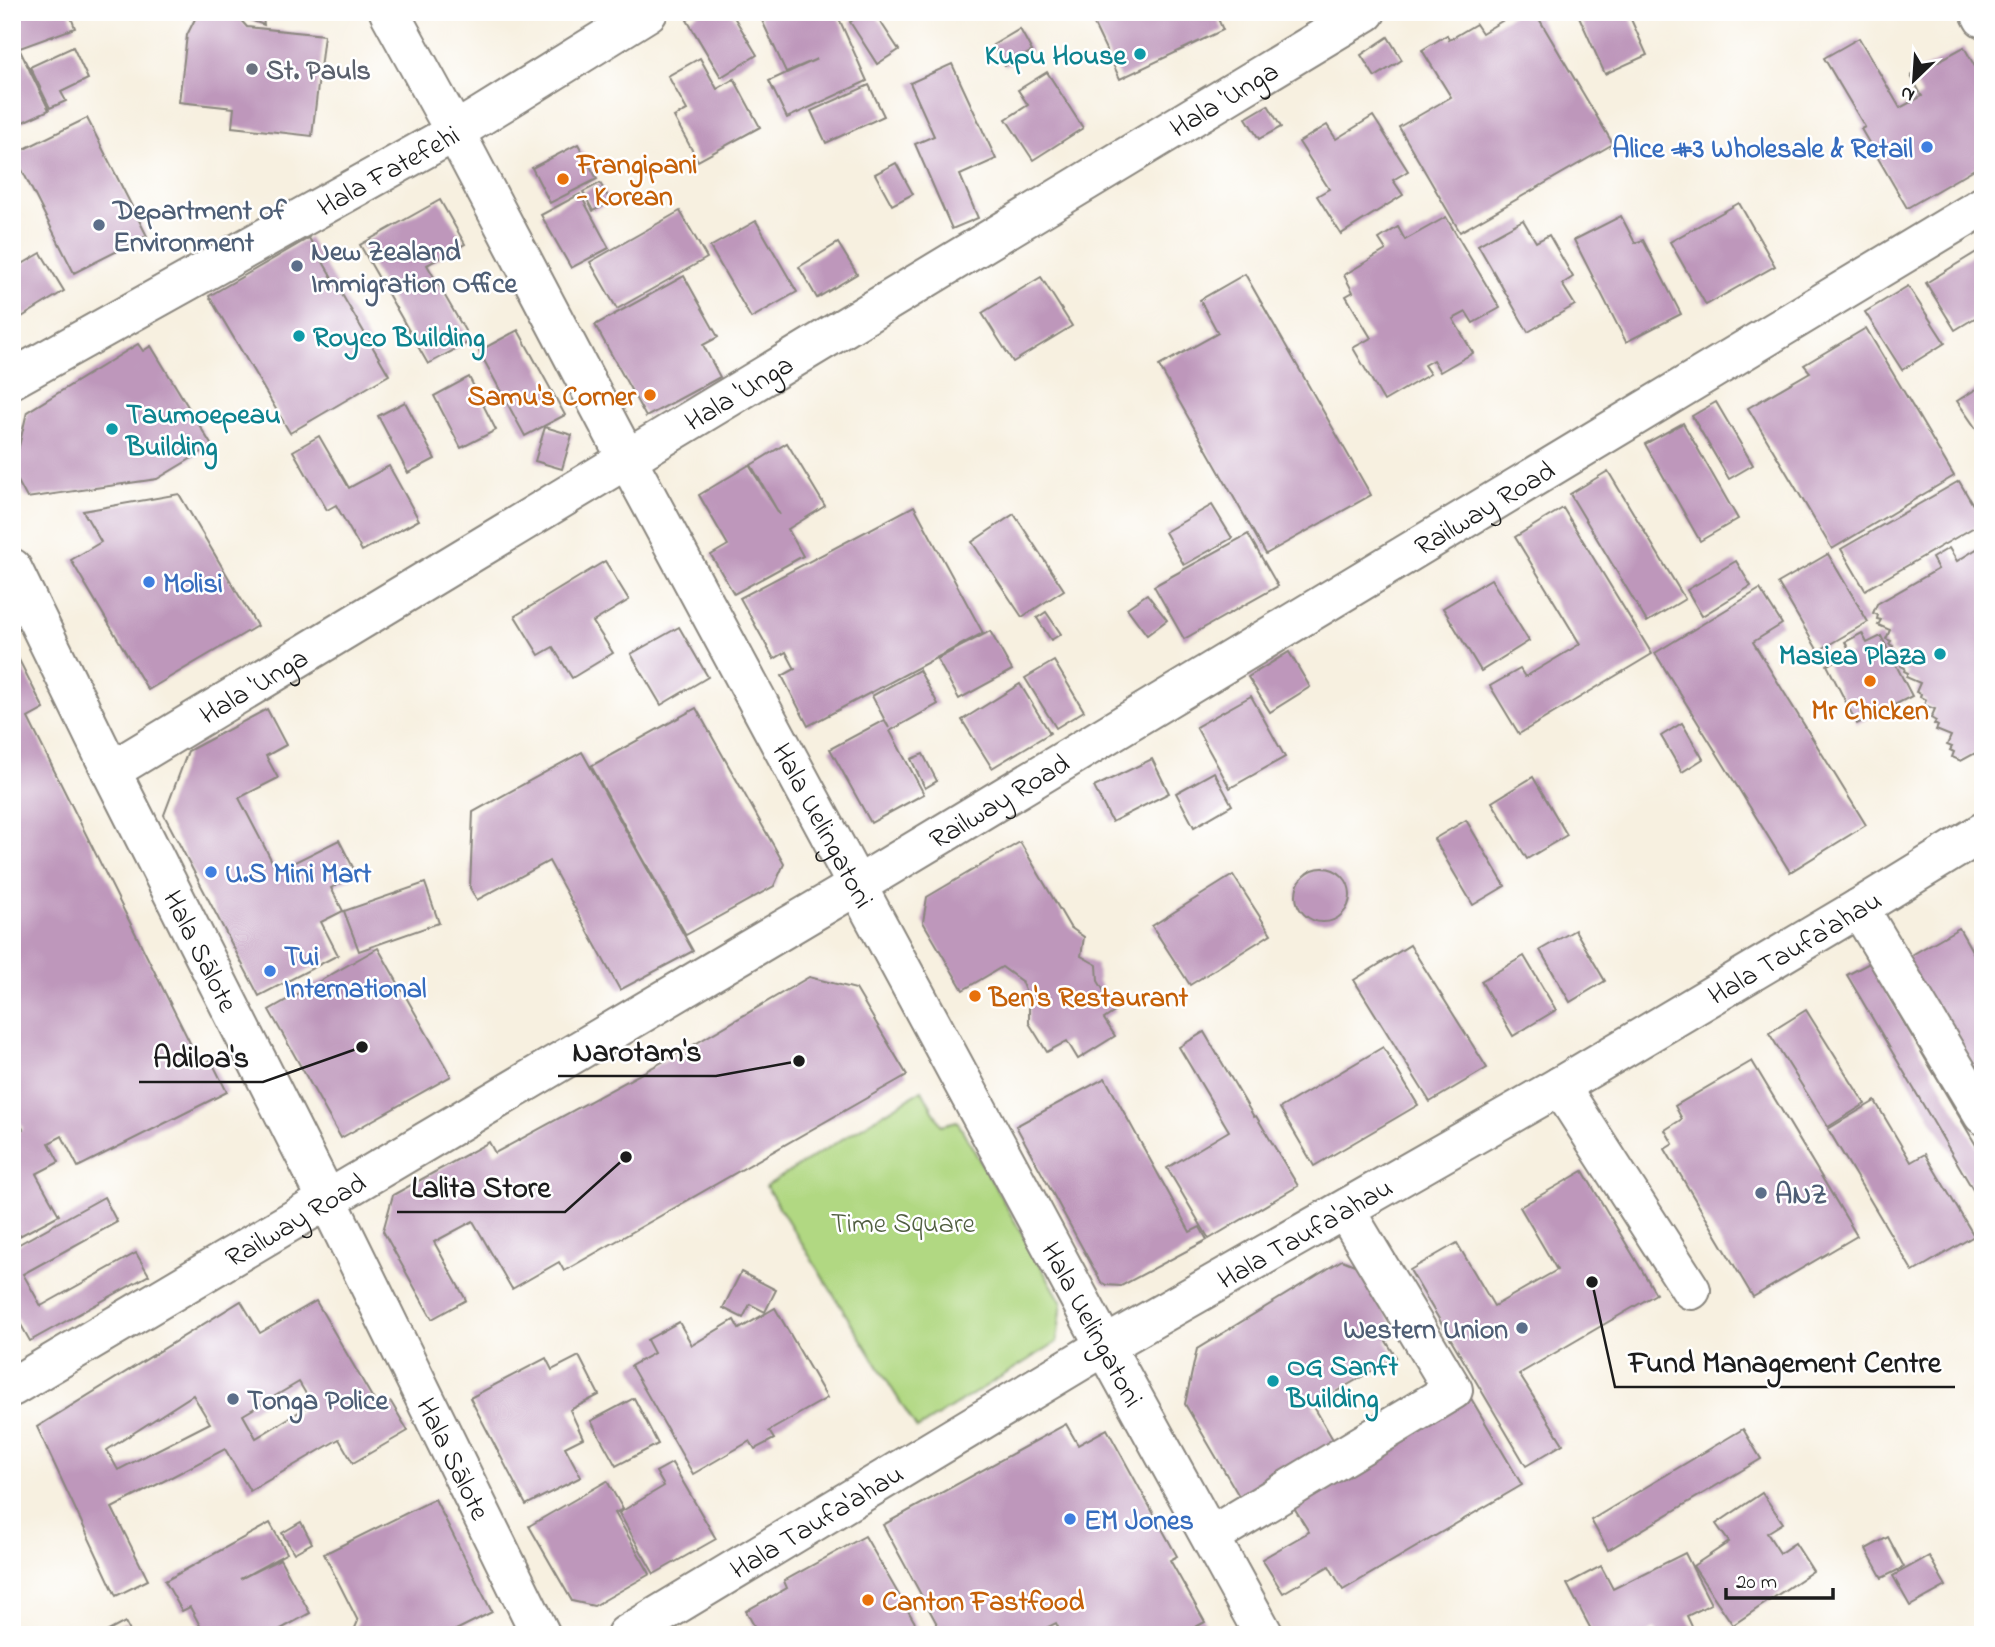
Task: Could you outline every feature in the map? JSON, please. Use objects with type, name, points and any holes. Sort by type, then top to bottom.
[{"type":"street","name":"Hala Uelingatoni","points":[[389,12],[1105,1346],[1264,1635]]},
{"type":"street","name":"Hala Fatefehi","points":[[12,379],[455,132],[648,12]]},
{"type":"street","name":"Hala 'Unga","points":[[111,771],[1366,12]]},
{"type":"street","points":[[1980,12],[1983,18]]},
{"type":"street","name":"Railway Road","points":[[15,1379],[328,1201],[858,885],[1983,206]]},
{"type":"street","name":"Hala Sālote","points":[[12,568],[541,1635]]},
{"type":"street","name":"Hala Taufa'ahau","points":[[626,1635],[1105,1346],[1560,1086],[1983,832]]},
{"type":"street","points":[[1859,908],[1983,1115]]},
{"type":"street","points":[[1560,1086],[1691,1290]]},
{"type":"street","points":[[1211,1536],[1453,1390],[1345,1210]]},
{"type":"green space","name":"Time Square","points":[[922,1090],[941,1125],[957,1121],[1062,1303],[1057,1342],[917,1429],[766,1186]]},
{"type":"building","points":[[12,12],[69,12],[75,28],[20,48],[12,26]]},
{"type":"building","name":"St. Pauls","points":[[221,12],[238,17],[247,27],[324,35],[312,136],[232,127],[234,108],[179,102],[187,35],[197,15]]},
{"type":"building","points":[[242,12],[260,12],[264,25],[247,19]]},
{"type":"building","points":[[701,12],[731,12],[757,55],[721,77],[687,20]]},
{"type":"building","points":[[758,12],[836,12],[867,81],[787,118],[769,81],[817,59],[786,72]]},
{"type":"building","points":[[864,12],[874,12],[899,50],[877,64],[850,22]]},
{"type":"building","name":"Kupu House","points":[[1088,12],[1215,12],[1223,30],[1120,79]]},
{"type":"building","points":[[1517,12],[1535,12],[1613,144],[1460,232],[1399,127],[1451,97],[1422,50],[1447,35],[1449,40],[1476,24],[1482,33]]},
{"type":"building","points":[[1577,12],[1634,12],[1629,15],[1647,55],[1605,74]]},
{"type":"building","points":[[1020,29],[1032,51],[1005,66],[993,45]]},
{"type":"building","points":[[12,34],[49,110],[12,127]]},
{"type":"building","points":[[1388,37],[1402,60],[1375,77],[1361,55]]},
{"type":"building","points":[[1859,38],[1900,108],[1922,96],[1911,76],[1964,47],[1983,81],[1983,164],[1907,208],[1861,129],[1865,127],[1824,58]]},
{"type":"building","points":[[73,47],[88,79],[61,92],[66,101],[50,108],[30,67]]},
{"type":"building","points":[[700,58],[717,89],[734,79],[760,127],[698,161],[674,117],[687,110],[668,76]]},
{"type":"building","points":[[952,64],[996,159],[960,175],[978,218],[952,229],[915,144],[934,136],[910,83]]},
{"type":"building","points":[[1047,72],[1083,128],[1033,160],[1006,119],[1028,105],[1018,90]]},
{"type":"building","points":[[869,85],[884,116],[826,143],[811,111]]},
{"type":"building","points":[[1268,105],[1281,127],[1259,139],[1246,118]]},
{"type":"building","points":[[1373,116],[1408,171],[1393,180],[1403,195],[1341,234],[1317,196],[1329,189],[1299,142],[1327,125],[1336,139]]},
{"type":"building","points":[[87,118],[147,236],[74,273],[14,154]]},
{"type":"building","points":[[578,144],[597,179],[550,203],[532,168]]},
{"type":"building","points":[[896,163],[913,194],[892,205],[875,174]]},
{"type":"building","points":[[600,183],[611,202],[593,211],[583,192]]},
{"type":"building","points":[[580,194],[609,248],[571,268],[541,215]]},
{"type":"building","points":[[440,200],[465,244],[427,265],[471,341],[428,364],[360,245]]},
{"type":"building","points":[[1739,203],[1775,266],[1706,305],[1670,242]]},
{"type":"building","points":[[680,211],[707,258],[617,309],[590,262]]},
{"type":"building","points":[[1621,216],[1635,243],[1643,240],[1681,314],[1626,342],[1574,240]]},
{"type":"building","points":[[1446,217],[1500,308],[1473,323],[1466,312],[1453,319],[1473,353],[1440,372],[1433,360],[1424,365],[1430,374],[1384,401],[1353,348],[1371,338],[1346,296],[1353,292],[1344,275],[1386,250],[1379,239],[1398,227],[1405,240]]},
{"type":"building","points":[[1523,220],[1536,242],[1549,235],[1573,277],[1562,284],[1575,305],[1528,332],[1478,245]]},
{"type":"building","points":[[756,221],[797,292],[751,318],[710,247]]},
{"type":"building","name":"Royco Building","points":[[309,238],[389,375],[290,433],[209,296]]},
{"type":"building","points":[[838,243],[857,274],[817,298],[799,267]]},
{"type":"building","points":[[1983,248],[1983,313],[1955,330],[1926,283]]},
{"type":"building","points":[[41,253],[64,291],[12,323],[12,270]]},
{"type":"building","points":[[1245,274],[1371,495],[1266,554],[1159,366],[1218,333],[1200,300]]},
{"type":"building","points":[[684,276],[718,337],[703,345],[720,377],[646,417],[595,325]]},
{"type":"building","points":[[1041,277],[1072,326],[1013,362],[982,313]]},
{"type":"building","points":[[1908,286],[1945,343],[1902,370],[1865,312]]},
{"type":"building","points":[[1866,328],[1954,476],[1832,549],[1748,408],[1810,372],[1804,365]]},
{"type":"building","points":[[518,330],[565,415],[525,436],[479,351]]},
{"type":"building","name":"Taumoepeau Building","points":[[138,344],[143,351],[151,346],[212,446],[157,479],[27,498],[13,472],[27,412]]},
{"type":"building","points":[[469,377],[496,430],[461,448],[434,396]]},
{"type":"building","points":[[1983,385],[1983,426],[1977,430],[1957,401]]},
{"type":"building","points":[[405,402],[435,459],[408,473],[378,416]]},
{"type":"building","points":[[1716,402],[1753,465],[1729,479],[1692,416]]},
{"type":"building","points":[[1683,423],[1738,519],[1700,541],[1645,444]]},
{"type":"building","points":[[545,427],[572,435],[562,469],[535,461]]},
{"type":"building","points":[[319,436],[349,488],[389,466],[419,520],[362,551],[336,505],[327,510],[293,451]]},
{"type":"building","points":[[787,443],[825,506],[788,529],[803,556],[734,594],[711,555],[728,545],[699,495],[749,465],[780,515],[751,465]]},
{"type":"building","points":[[1608,471],[1685,599],[1647,622],[1570,494]]},
{"type":"building","points":[[1959,481],[1983,522],[1865,590],[1841,549]]},
{"type":"building","points":[[179,494],[257,626],[148,690],[71,560],[101,542],[83,511]]},
{"type":"building","points":[[1212,505],[1232,538],[1184,565],[1165,532]]},
{"type":"building","points":[[914,506],[983,633],[808,726],[782,676],[795,669],[786,652],[774,659],[740,598]]},
{"type":"building","points":[[1563,508],[1652,654],[1519,734],[1490,686],[1520,669],[1525,677],[1580,644],[1515,537]]},
{"type":"building","points":[[1014,514],[1064,590],[1022,617],[972,542]]},
{"type":"building","points":[[1248,534],[1278,586],[1184,639],[1154,586]]},
{"type":"building","name":"Masiea Plaza","points":[[1983,545],[1983,749],[1961,761],[1952,757],[1952,747],[1947,745],[1951,736],[1936,730],[1936,721],[1931,718],[1935,709],[1924,705],[1926,700],[1916,692],[1920,683],[1906,677],[1908,673],[1901,666],[1904,657],[1891,651],[1891,641],[1886,639],[1890,630],[1878,625],[1881,620],[1873,613],[1877,604],[1938,569],[1932,558],[1949,548],[1957,561]]},
{"type":"building","points":[[1828,554],[1868,622],[1818,651],[1778,583]]},
{"type":"building","points":[[605,561],[629,600],[593,622],[613,653],[572,678],[553,647],[539,655],[515,616]]},
{"type":"building","points":[[1736,561],[1751,586],[1702,616],[1687,590]]},
{"type":"building","points":[[1491,579],[1529,641],[1481,671],[1443,608]]},
{"type":"building","points":[[1760,589],[1782,624],[1753,642],[1866,825],[1790,872],[1655,653]]},
{"type":"building","points":[[1147,594],[1167,620],[1147,635],[1127,608]]},
{"type":"building","points":[[1046,612],[1061,634],[1051,640],[1037,618]]},
{"type":"building","points":[[679,627],[708,677],[661,705],[631,654]]},
{"type":"building","points":[[990,631],[1012,670],[959,699],[937,659]]},
{"type":"building","name":"Mr Chicken","points":[[1862,633],[1867,643],[1881,636],[1912,696],[1857,724],[1827,665],[1851,653],[1845,642]]},
{"type":"building","points":[[12,646],[44,709],[28,718],[201,1065],[211,1060],[227,1092],[78,1167],[62,1136],[49,1143],[59,1162],[36,1174],[59,1215],[12,1240],[12,1134],[23,1129],[12,1108]]},
{"type":"building","points":[[1289,652],[1310,687],[1270,712],[1248,677]]},
{"type":"building","points":[[1054,661],[1084,711],[1056,728],[1025,678]]},
{"type":"building","points":[[919,670],[938,704],[890,731],[924,794],[871,823],[830,749],[884,720],[889,728],[872,696]]},
{"type":"building","points":[[1020,684],[1050,733],[992,768],[962,720]]},
{"type":"building","points":[[1251,696],[1285,757],[1230,788],[1196,727]]},
{"type":"building","points":[[696,708],[784,864],[774,886],[686,935],[591,766]]},
{"type":"building","points":[[267,709],[286,745],[266,756],[278,778],[239,798],[277,871],[339,840],[357,875],[331,888],[343,911],[321,922],[338,955],[259,996],[164,815],[188,751]]},
{"type":"building","points":[[1682,723],[1703,759],[1682,772],[1661,736]]},
{"type":"building","points":[[582,752],[693,951],[620,990],[549,861],[477,900],[470,888],[473,812]]},
{"type":"building","points":[[923,754],[937,781],[925,788],[911,759]]},
{"type":"building","points":[[1152,759],[1169,793],[1112,822],[1094,787]]},
{"type":"building","points":[[1214,772],[1232,805],[1194,827],[1176,793]]},
{"type":"building","points":[[1533,777],[1567,835],[1527,859],[1492,802]]},
{"type":"building","points":[[1466,820],[1505,886],[1473,905],[1434,839]]},
{"type":"building","points":[[1020,842],[1070,927],[1084,937],[1081,956],[1097,965],[1098,981],[1116,1011],[1104,1019],[1115,1036],[1078,1059],[1067,1041],[1047,1052],[1029,1023],[1029,1000],[1021,981],[1002,967],[963,990],[923,922],[927,897]]},
{"type":"building","points":[[1323,868],[1342,876],[1350,895],[1342,914],[1323,922],[1304,914],[1296,895],[1304,876]]},
{"type":"building","points":[[1233,875],[1271,934],[1190,985],[1152,926]]},
{"type":"building","points":[[425,883],[439,923],[359,951],[344,911]]},
{"type":"building","points":[[1959,928],[1983,970],[1983,1097],[1903,960]]},
{"type":"building","points":[[1575,930],[1605,981],[1570,1002],[1540,950]]},
{"type":"building","points":[[1410,945],[1487,1068],[1430,1102],[1354,980]]},
{"type":"building","points":[[378,948],[451,1076],[341,1138],[269,1010]]},
{"type":"building","points":[[1524,956],[1556,1010],[1513,1036],[1481,981]]},
{"type":"building","points":[[1875,960],[1892,989],[1886,992],[1983,1157],[1983,1198],[1979,1200],[1847,975]]},
{"type":"building","points":[[809,977],[856,989],[907,1075],[564,1271],[559,1262],[512,1289],[473,1221],[434,1242],[466,1300],[432,1319],[383,1231],[393,1195],[489,1142],[495,1153],[690,1047]]},
{"type":"building","points":[[1806,1010],[1865,1104],[1828,1127],[1769,1033]]},
{"type":"building","points":[[1204,1032],[1298,1186],[1209,1239],[1167,1168],[1229,1131],[1179,1047]]},
{"type":"building","points":[[1383,1047],[1418,1105],[1314,1166],[1280,1108]]},
{"type":"building","name":"ANZ","points":[[1752,1061],[1857,1236],[1753,1297],[1665,1149],[1673,1144],[1665,1130],[1682,1119],[1675,1106]]},
{"type":"building","points":[[1105,1078],[1190,1232],[1200,1227],[1207,1240],[1121,1286],[1101,1282],[1016,1126]]},
{"type":"building","points":[[1875,1101],[1911,1162],[1925,1154],[1974,1236],[1913,1272],[1828,1129]]},
{"type":"building","points":[[1583,1171],[1656,1294],[1519,1374],[1563,1444],[1526,1466],[1410,1270],[1457,1243],[1494,1306],[1557,1270],[1520,1207]]},
{"type":"building","points":[[104,1197],[117,1222],[23,1274],[41,1306],[136,1253],[149,1275],[30,1341],[12,1309],[12,1248]]},
{"type":"building","name":"OG Sanft Building","points":[[1342,1260],[1357,1266],[1398,1334],[1386,1341],[1396,1357],[1313,1405],[1339,1450],[1239,1496],[1185,1404],[1197,1349]]},
{"type":"building","points":[[741,1272],[776,1290],[765,1312],[750,1304],[743,1318],[723,1308]]},
{"type":"building","points":[[241,1301],[260,1333],[316,1301],[379,1409],[391,1402],[408,1431],[353,1463],[339,1439],[250,1491],[225,1449],[112,1508],[148,1580],[116,1596],[37,1427]],"holes":[[[299,1382],[312,1404],[256,1438],[243,1415]],[[193,1395],[210,1423],[118,1470],[107,1450]]]},
{"type":"building","points":[[775,1308],[827,1398],[769,1431],[774,1439],[755,1449],[750,1441],[693,1474],[631,1366],[654,1353],[647,1340],[679,1322],[692,1345],[734,1320],[739,1329]]},
{"type":"building","points":[[579,1356],[599,1395],[570,1410],[583,1438],[565,1447],[581,1477],[526,1505],[470,1398],[546,1358],[552,1370]]},
{"type":"building","points":[[1469,1395],[1522,1485],[1343,1590],[1329,1566],[1283,1593],[1262,1559],[1309,1532],[1290,1501]]},
{"type":"building","points":[[634,1398],[658,1444],[616,1466],[591,1421]]},
{"type":"building","points":[[1066,1424],[1078,1445],[1107,1429],[1177,1556],[1170,1560],[1205,1622],[1181,1635],[1062,1635],[1056,1623],[1036,1635],[943,1635],[883,1525]]},
{"type":"building","points":[[1743,1429],[1761,1459],[1608,1550],[1591,1520]]},
{"type":"building","points":[[672,1463],[716,1539],[654,1574],[619,1513],[664,1486],[656,1472]]},
{"type":"building","points":[[607,1481],[623,1509],[615,1513],[650,1574],[594,1606],[572,1601],[529,1526]]},
{"type":"building","points":[[1762,1493],[1783,1523],[1767,1533],[1780,1553],[1795,1543],[1813,1571],[1733,1625],[1693,1566],[1729,1542],[1716,1524]]},
{"type":"building","points":[[435,1499],[492,1612],[446,1635],[352,1635],[358,1621],[324,1554]]},
{"type":"building","points":[[301,1522],[312,1543],[294,1553],[282,1533]]},
{"type":"building","points":[[270,1523],[287,1553],[240,1579],[280,1559],[310,1613],[270,1635],[205,1635],[190,1607],[182,1611],[165,1581]]},
{"type":"building","points":[[865,1536],[922,1635],[759,1635],[746,1611],[787,1588],[784,1581]]},
{"type":"building","points":[[1888,1537],[1904,1567],[1882,1578],[1866,1549]]},
{"type":"building","points":[[1685,1553],[1711,1604],[1687,1616],[1695,1633],[1658,1635],[1655,1629],[1643,1635],[1594,1635],[1567,1584],[1601,1566],[1613,1589]]},
{"type":"building","points":[[1929,1556],[1946,1586],[1910,1606],[1893,1576]]},
{"type":"building","points":[[125,1622],[132,1635],[101,1635]]},
{"type":"place","name":"Kupu House","points":[[1140,54]]},
{"type":"place","name":"St. Pauls","points":[[252,69]]},
{"type":"place","name":"Alice #3 Wholesale & Retail","points":[[1927,147]]},
{"type":"place","name":"Frangipani - Korean","points":[[563,179]]},
{"type":"place","name":"Department of Environment","points":[[99,225]]},
{"type":"place","name":"New Zealand Immigration Office","points":[[297,266]]},
{"type":"place","name":"Royco Building","points":[[299,336]]},
{"type":"place","name":"Samu's Corner","points":[[650,395]]},
{"type":"place","name":"Taumoepeau Building","points":[[112,429]]},
{"type":"place","name":"Molisi","points":[[149,582]]},
{"type":"place","name":"Masiea Plaza","points":[[1940,654]]},
{"type":"place","name":"Mr Chicken","points":[[1870,681]]},
{"type":"place","name":"U.S Mini Mart","points":[[211,872]]},
{"type":"place","name":"Tui International","points":[[270,971]]},
{"type":"place","name":"Ben's Restaurant","points":[[975,996]]},
{"type":"place","name":"Adiloa's","points":[[362,1047]]},
{"type":"place","name":"Narotam's","points":[[799,1061]]},
{"type":"place","name":"Lalita Store","points":[[626,1157]]},
{"type":"place","name":"ANZ","points":[[1761,1193]]},
{"type":"place","name":"Fund Management Centre","points":[[1592,1282]]},
{"type":"place","name":"Western Union","points":[[1522,1328]]},
{"type":"place","name":"OG Sanft Building","points":[[1273,1381]]},
{"type":"place","name":"Tonga Police","points":[[233,1399]]},
{"type":"place","name":"EM Jones","points":[[1070,1519]]},
{"type":"place","name":"Canton Fastfood","points":[[868,1600]]}]
